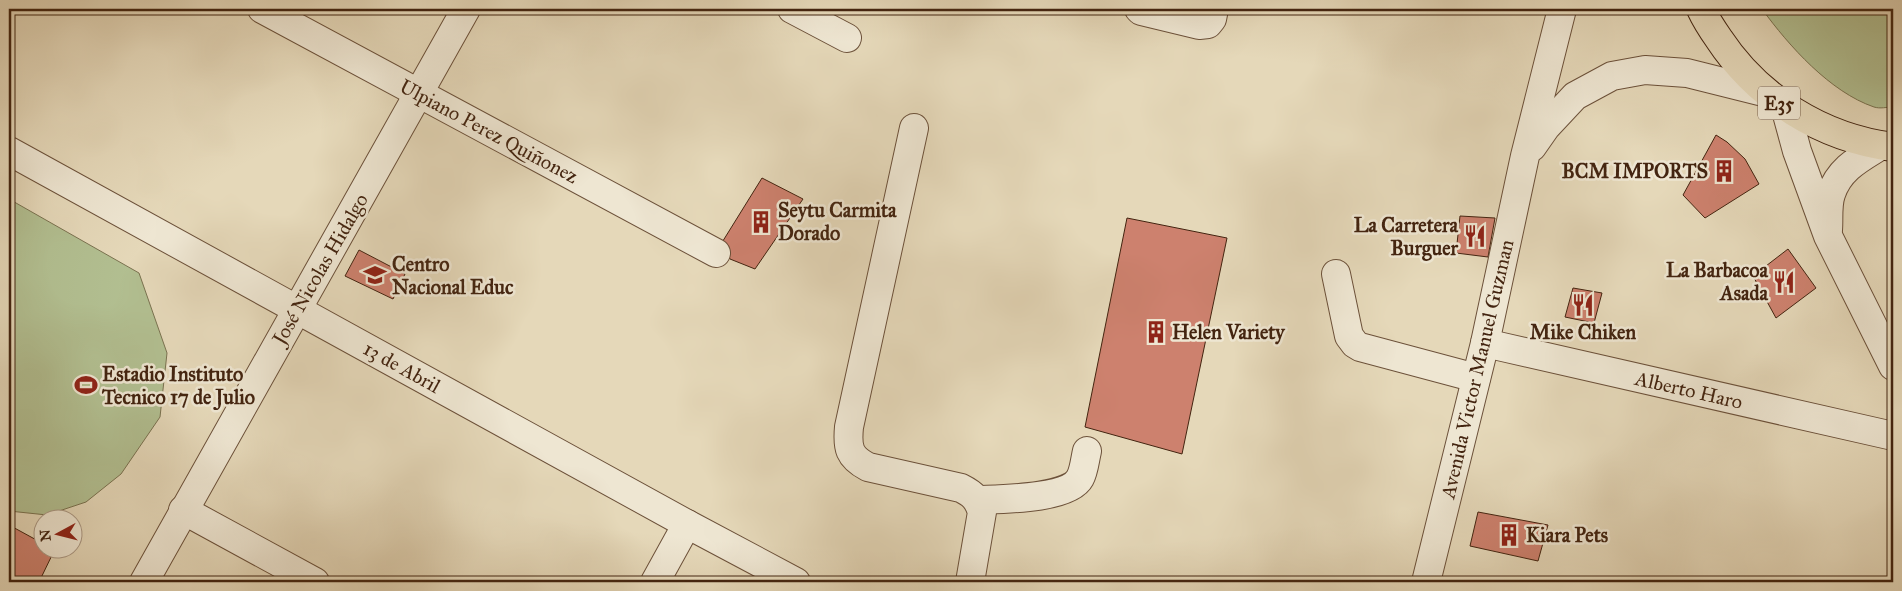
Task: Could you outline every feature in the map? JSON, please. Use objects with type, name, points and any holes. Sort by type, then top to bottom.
[{"type":"highway","name":"E35","points":[[1701,9],[1732,59],[1776,100],[1815,124],[1847,137],[1886,146]]},
{"type":"street","name":"Ulpiano Perez Quiñonez","points":[[262,9],[716,253]]},
{"type":"street","name":"José Nicolas Hidalgo","points":[[144,582],[466,9]]},
{"type":"street","points":[[792,9],[847,38]]},
{"type":"street","points":[[1139,9],[1140,11],[1199,26],[1208,24],[1212,19],[1214,9]]},
{"type":"street","name":"Avenida Victor Manuel Guzman","points":[[1426,582],[1485,343],[1525,156],[1562,9]]},
{"type":"street","name":"Avenida Victor Manuel Guzman","points":[[1525,156],[1546,127],[1575,96],[1612,76],[1645,70],[1687,73],[1776,100]]},
{"type":"street","points":[[1776,100],[1828,236],[1893,366]]},
{"type":"street","points":[[914,128],[849,427],[848,443],[851,454],[860,463],[868,467],[961,488],[972,493],[979,500],[982,512],[970,582]]},
{"type":"street","points":[[1828,236],[1830,196],[1838,178],[1850,164],[1886,146]]},
{"type":"street","name":"13 de Abril","points":[[9,151],[796,582]]},
{"type":"street","points":[[1336,274],[1349,336],[1355,344],[1360,347],[1476,378]]},
{"type":"street","name":"Alberto Haro","points":[[1485,343],[1893,436]]},
{"type":"street","points":[[979,500],[1015,498],[1060,491],[1072,486],[1080,479],[1087,451]]},
{"type":"street","points":[[183,510],[315,582]]},
{"type":"street","points":[[655,582],[687,524]]},
{"type":"green space","points":[[1762,9],[1893,9],[1893,107],[1874,107],[1842,91],[1826,79],[1798,52]]},
{"type":"green space","name":"Estadio Instituto Tecnico 17 de Julio","points":[[9,199],[139,273],[167,353],[160,417],[121,474],[86,502],[68,508],[32,508],[32,513],[9,511]]},
{"type":"building","name":"BCM IMPORTS","points":[[1716,135],[1727,142],[1745,159],[1759,184],[1705,218],[1683,195]]},
{"type":"building","name":"Seytu Carmita Dorado","points":[[762,178],[803,199],[755,269],[730,259],[721,244]]},
{"type":"building","name":"La Carretera Burguer","points":[[1460,216],[1495,218],[1488,257],[1456,253]]},
{"type":"building","name":"Helen Variety","points":[[1127,218],[1227,238],[1182,454],[1085,427]]},
{"type":"building","name":"La Barbacoa Asada","points":[[1788,249],[1816,288],[1776,318],[1753,276]]},
{"type":"building","name":"Centro Nacional Educ","points":[[359,250],[405,274],[393,299],[345,276]]},
{"type":"building","name":"Mike Chiken","points":[[1573,288],[1602,293],[1594,323],[1565,317]]},
{"type":"building","name":"Kiara Pets","points":[[1478,512],[1548,525],[1538,561],[1470,546]]},
{"type":"building","points":[[9,525],[32,538],[32,558],[51,558],[39,582],[9,582]]},
{"type":"place","name":"BCM IMPORTS","points":[[1724,171]]},
{"type":"place","name":"Seytu Carmita Dorado","points":[[761,222]]},
{"type":"place","name":"La Carretera Burguer","points":[[1475,236]]},
{"type":"place","name":"Centro Nacional Educ","points":[[375,275]]},
{"type":"place","name":"La Barbacoa Asada","points":[[1784,282]]},
{"type":"place","name":"Mike Chiken","points":[[1583,305]]},
{"type":"place","name":"Helen Variety","points":[[1156,332]]},
{"type":"place","name":"Estadio Instituto Tecnico 17 de Julio","points":[[86,385]]},
{"type":"place","name":"Kiara Pets","points":[[1509,535]]}]
